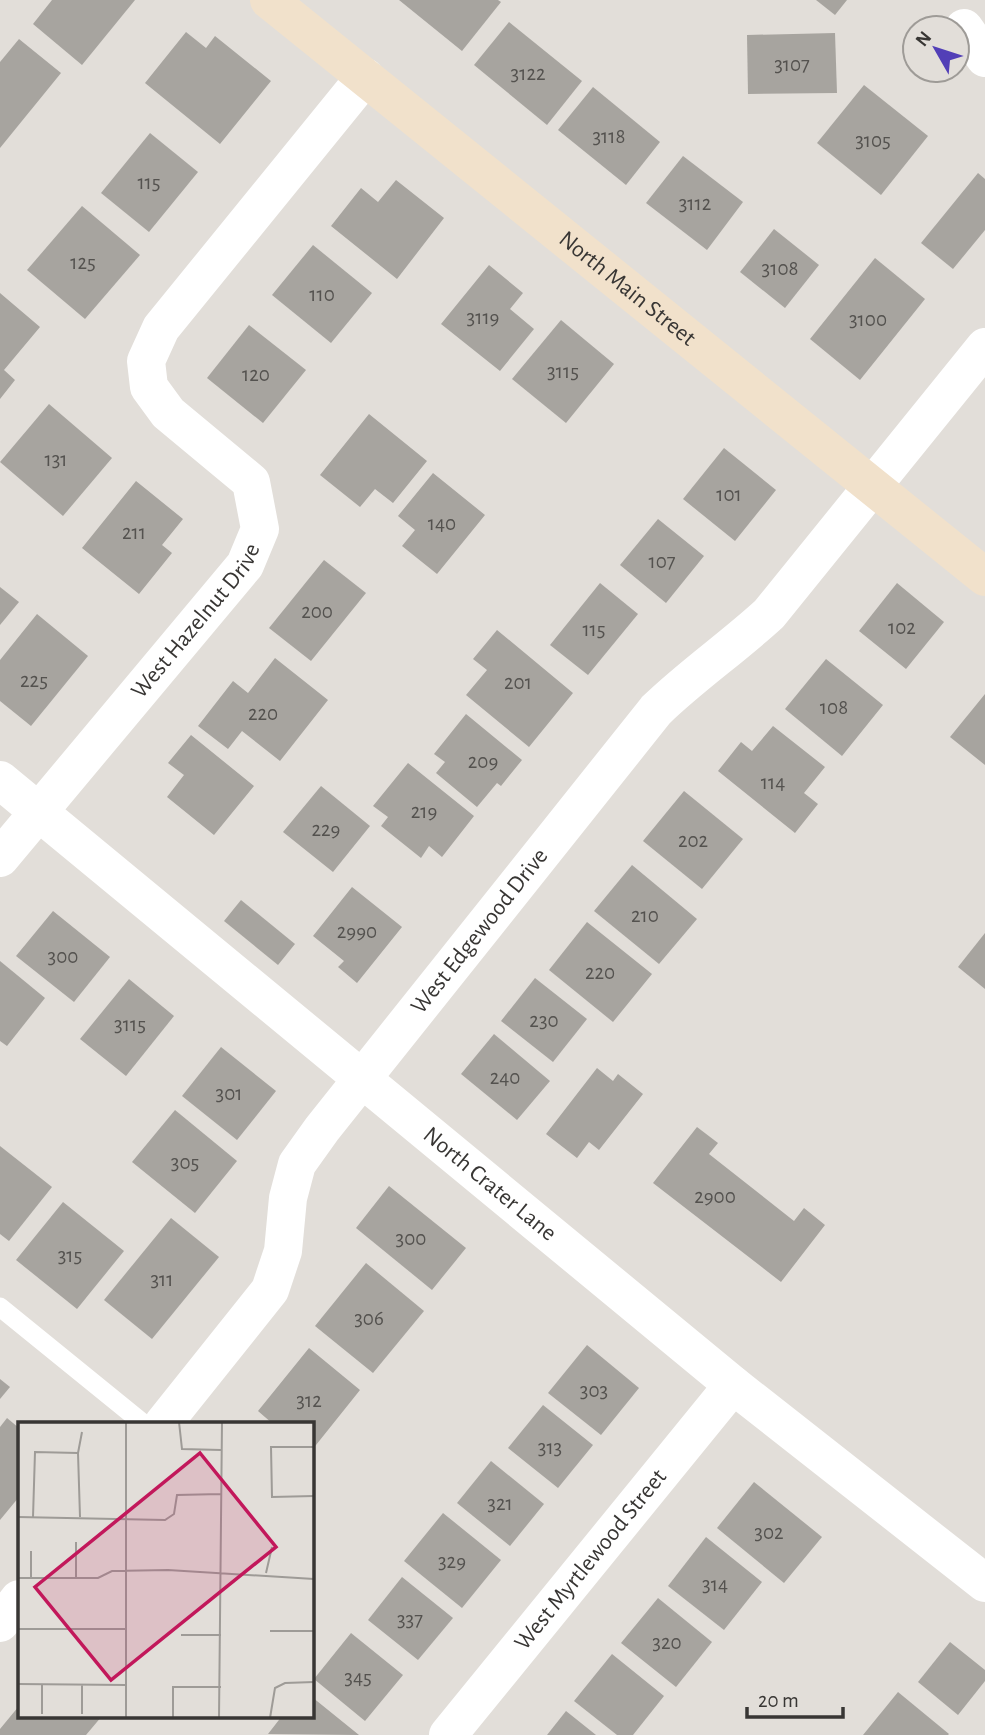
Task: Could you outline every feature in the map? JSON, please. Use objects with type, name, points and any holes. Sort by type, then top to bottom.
[{"type":"street","name":"North Main Street","points":[[269,0],[985,577]]},
{"type":"street","name":"West Hazelnut Drive","points":[[0,858],[245,565],[260,529],[251,482],[168,413],[149,387],[146,360],[161,328],[365,77]]},
{"type":"street","name":"West Edgewood Drive","points":[[164,1422],[270,1290],[283,1251],[288,1199],[297,1164],[576,807],[656,710],[680,686],[742,639],[769,614],[985,346]]},
{"type":"street","name":"North Crater Lane","points":[[0,780],[733,1385],[985,1583]]},
{"type":"street","name":"West Myrtlewood Street","points":[[448,1735],[733,1385]]},
{"type":"street","points":[[0,1623],[18,1600]]},
{"type":"lane","points":[[0,1307],[143,1422]]},
{"type":"building","points":[[52,0],[135,0],[82,65],[33,24]]},
{"type":"building","points":[[399,0],[498,0],[501,2],[462,51]]},
{"type":"building","points":[[816,0],[847,0],[835,15]]},
{"type":"building","points":[[509,22],[582,81],[547,125],[474,65]]},
{"type":"building","points":[[186,32],[206,48],[215,36],[271,81],[220,144],[145,83]]},
{"type":"building","points":[[835,33],[837,93],[748,94],[747,35]]},
{"type":"building","points":[[19,39],[61,73],[0,148],[0,62]]},
{"type":"building","points":[[864,85],[928,136],[881,195],[817,143]]},
{"type":"building","points":[[593,87],[660,142],[626,185],[558,130]]},
{"type":"building","points":[[150,133],[198,172],[149,232],[101,193]]},
{"type":"building","points":[[683,156],[743,202],[707,250],[646,203]]},
{"type":"building","points":[[978,173],[985,179],[985,230],[953,269],[921,243]]},
{"type":"building","points":[[396,180],[444,218],[397,279],[331,226],[361,188],[378,202]]},
{"type":"building","points":[[82,206],[140,255],[85,319],[27,270]]},
{"type":"building","points":[[774,229],[819,265],[785,308],[740,272]]},
{"type":"building","points":[[313,245],[372,293],[331,343],[272,295]]},
{"type":"building","points":[[875,258],[925,299],[860,380],[810,339]]},
{"type":"building","points":[[489,265],[523,293],[510,309],[534,329],[500,371],[441,324]]},
{"type":"building","points":[[0,293],[40,327],[4,370],[15,380],[0,399]]},
{"type":"building","points":[[561,320],[614,364],[566,423],[512,379]]},
{"type":"building","points":[[249,325],[306,370],[263,423],[207,378]]},
{"type":"building","points":[[49,404],[112,458],[63,516],[0,462]]},
{"type":"building","points":[[369,414],[427,461],[393,503],[375,489],[360,507],[320,475]]},
{"type":"building","points":[[724,448],[776,490],[735,541],[683,499]]},
{"type":"building","points":[[433,473],[485,515],[437,574],[402,546],[415,530],[398,516]]},
{"type":"building","points":[[136,481],[183,519],[162,545],[172,553],[139,594],[82,548]]},
{"type":"building","points":[[658,519],[704,556],[666,603],[620,565]]},
{"type":"building","points":[[324,560],[366,593],[311,661],[269,628]]},
{"type":"building","points":[[600,583],[638,614],[588,675],[550,645]]},
{"type":"building","points":[[897,583],[944,622],[906,669],[859,631]]},
{"type":"building","points":[[0,587],[19,602],[0,625]]},
{"type":"building","points":[[37,614],[88,656],[31,726],[0,701],[0,660]]},
{"type":"building","points":[[497,630],[573,693],[529,747],[466,695],[487,670],[473,659]]},
{"type":"building","points":[[275,658],[328,700],[280,761],[242,731],[228,749],[198,726],[233,681],[248,693]]},
{"type":"building","points":[[826,659],[883,705],[842,756],[785,709]]},
{"type":"building","points":[[985,694],[985,765],[950,737]]},
{"type":"building","points":[[466,714],[522,760],[501,786],[497,783],[477,807],[436,773],[445,762],[434,754]]},
{"type":"building","points":[[773,726],[825,767],[804,793],[818,804],[795,833],[718,771],[741,742],[752,751]]},
{"type":"building","points":[[191,735],[254,786],[214,835],[167,797],[184,775],[168,763]]},
{"type":"building","points":[[408,763],[474,816],[442,857],[429,846],[421,858],[381,826],[388,817],[373,806]]},
{"type":"building","points":[[321,786],[370,826],[333,872],[283,832]]},
{"type":"building","points":[[684,791],[743,839],[702,889],[643,841]]},
{"type":"building","points":[[632,865],[697,919],[659,964],[594,911]]},
{"type":"building","points":[[352,887],[402,927],[357,983],[338,967],[344,961],[313,936]]},
{"type":"building","points":[[241,900],[295,944],[278,965],[224,921]]},
{"type":"building","points":[[53,911],[110,957],[74,1002],[16,956]]},
{"type":"building","points":[[587,922],[652,974],[613,1022],[549,970]]},
{"type":"building","points":[[985,933],[985,989],[958,967]]},
{"type":"building","points":[[0,961],[45,998],[7,1046],[0,1041]]},
{"type":"building","points":[[535,978],[587,1019],[553,1062],[501,1021]]},
{"type":"building","points":[[129,979],[174,1016],[126,1076],[80,1039]]},
{"type":"building","points":[[494,1034],[550,1081],[517,1120],[461,1074]]},
{"type":"building","points":[[221,1047],[276,1091],[237,1140],[182,1096]]},
{"type":"building","points":[[597,1068],[613,1081],[618,1074],[643,1094],[599,1150],[589,1142],[577,1158],[546,1134]]},
{"type":"building","points":[[175,1110],[237,1161],[195,1213],[132,1162]]},
{"type":"building","points":[[697,1127],[718,1143],[709,1154],[794,1221],[804,1208],[825,1225],[781,1282],[653,1183]]},
{"type":"building","points":[[0,1146],[52,1187],[9,1241],[0,1234]]},
{"type":"building","points":[[389,1186],[466,1248],[432,1290],[356,1228]]},
{"type":"building","points":[[63,1202],[124,1251],[77,1309],[16,1260]]},
{"type":"building","points":[[171,1218],[219,1257],[152,1339],[104,1300]]},
{"type":"building","points":[[366,1263],[424,1311],[373,1373],[315,1326]]},
{"type":"building","points":[[587,1345],[639,1388],[601,1435],[548,1393]]},
{"type":"building","points":[[309,1348],[360,1390],[313,1449],[313,1422],[271,1422],[258,1411]]},
{"type":"building","points":[[0,1379],[10,1387],[0,1399]]},
{"type":"building","points":[[543,1405],[593,1445],[558,1488],[508,1448]]},
{"type":"building","points":[[7,1418],[18,1427],[18,1498],[0,1520],[0,1427]]},
{"type":"building","points":[[491,1461],[544,1504],[510,1546],[457,1503]]},
{"type":"building","points":[[754,1482],[822,1537],[784,1583],[717,1528]]},
{"type":"building","points":[[443,1513],[501,1560],[462,1608],[404,1561]]},
{"type":"building","points":[[706,1537],[762,1582],[724,1630],[668,1586]]},
{"type":"building","points":[[402,1577],[453,1618],[418,1660],[368,1620]]},
{"type":"building","points":[[658,1598],[712,1642],[676,1687],[621,1643]]},
{"type":"building","points":[[351,1633],[403,1675],[365,1721],[314,1679]]},
{"type":"building","points":[[950,1642],[985,1670],[985,1681],[958,1715],[918,1682]]},
{"type":"building","points":[[612,1654],[664,1696],[633,1735],[617,1735],[574,1701]]},
{"type":"building","points":[[898,1692],[949,1734],[863,1735]]},
{"type":"building","points":[[313,1698],[359,1735],[268,1734],[280,1718],[313,1718]]},
{"type":"building","points":[[18,1707],[18,1718],[100,1718],[86,1735],[0,1735],[0,1729]]},
{"type":"building","points":[[566,1711],[596,1735],[547,1735]]}]
